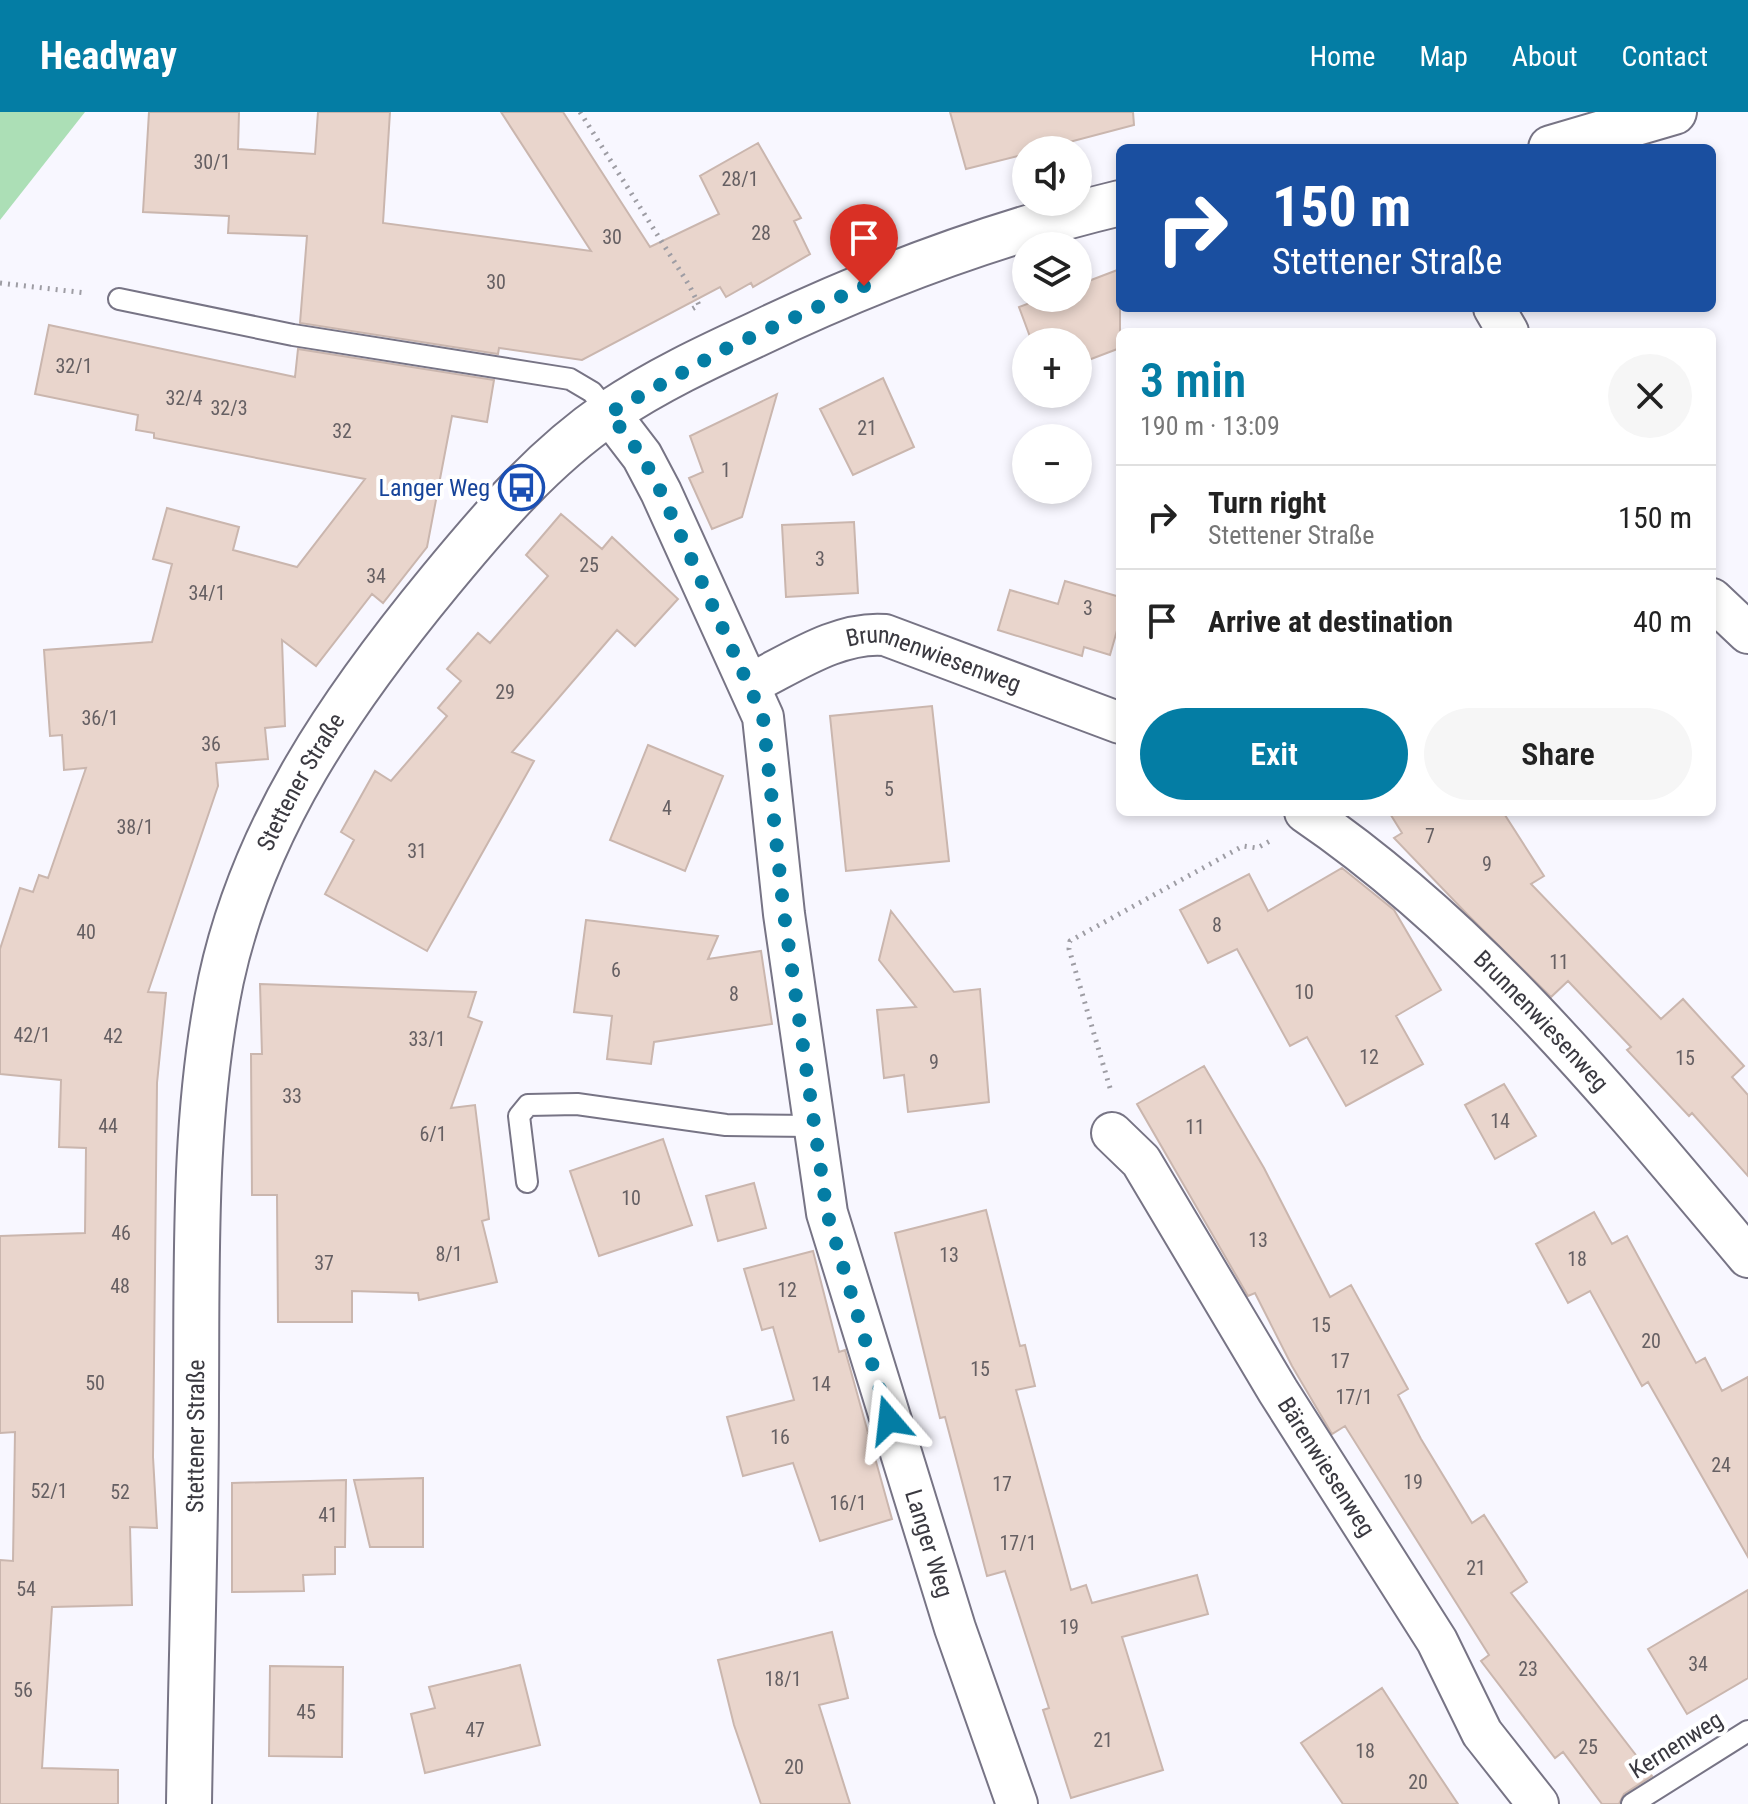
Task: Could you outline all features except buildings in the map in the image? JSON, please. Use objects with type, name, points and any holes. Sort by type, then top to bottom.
[{"type":"street","points":[[1565,144],[1674,112]]},
{"type":"street","name":"Stettener Straße","points":[[189,1804],[197,1270],[204,1124],[214,1021],[231,941],[256,867],[284,804],[314,752],[373,665],[521,488],[571,441],[609,413],[672,375],[844,294],[1000,236],[1116,204]]},
{"type":"street","name":"Langer Weg","points":[[609,413],[642,456],[656,482],[750,684],[765,730],[771,812],[827,1213],[955,1628],[1017,1804]]},
{"type":"street","points":[[1716,603],[1748,633]]},
{"type":"street","name":"Brunnenwiesenweg","points":[[750,684],[836,643],[862,635],[885,635],[1116,722]]},
{"type":"street","name":"Brunnenwiesenweg","points":[[1312,816],[1409,893],[1533,1012],[1610,1093],[1748,1257]]},
{"type":"street","name":"Bärenwiesenweg","points":[[1112,1133],[1141,1161],[1278,1391],[1437,1641],[1482,1733],[1538,1804]]},
{"type":"lane","points":[[119,299],[293,335],[570,379],[592,392],[609,413]]},
{"type":"lane","points":[[527,1182],[519,1116],[528,1105],[577,1104],[726,1125],[814,1126]]},
{"type":"lane","name":"Kernenweg","points":[[1632,1804],[1748,1731]]},
{"type":"path","points":[[580,112],[689,285]]},
{"type":"path","points":[[0,283],[119,299]]},
{"type":"path","points":[[1112,1133],[1109,1087],[1069,949],[1070,941],[1243,846],[1257,848],[1306,816]]},
{"type":"green space","points":[[0,112],[85,112],[0,220]]},
{"type":"place","name":"Langer Weg","points":[[521,488]]},
{"type":"route","points":[[864,286],[672,375],[609,413],[633,442],[661,492],[763,717],[784,914],[827,1213],[889,1420]]}]
